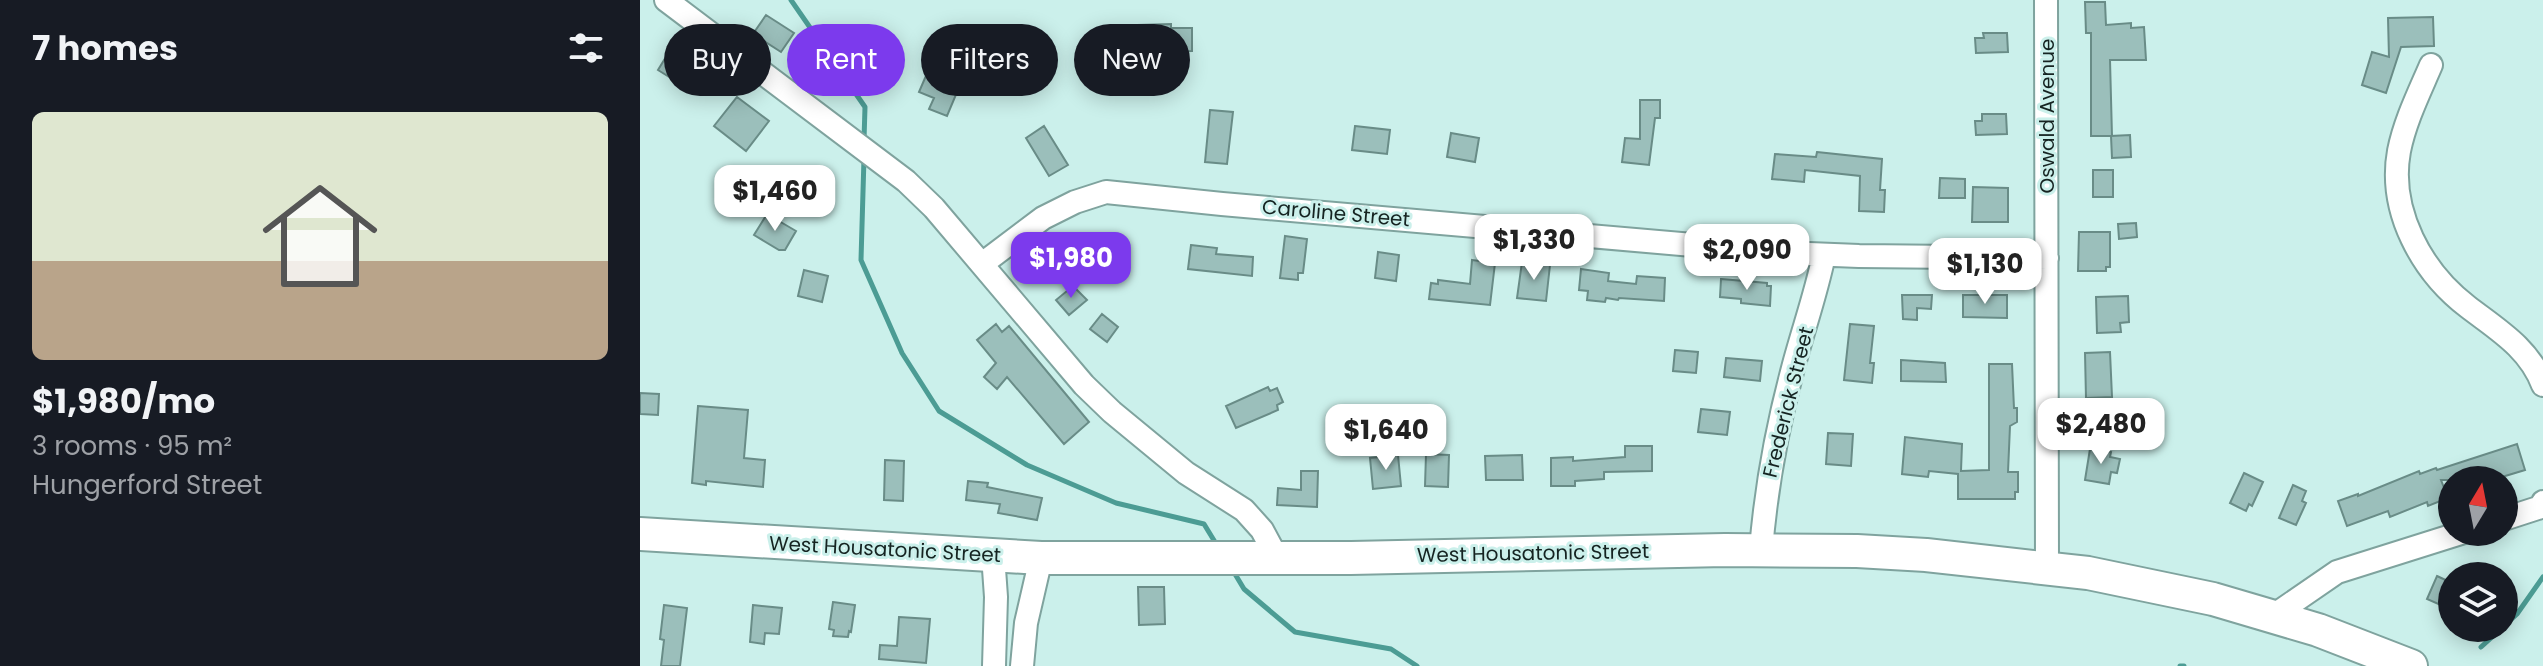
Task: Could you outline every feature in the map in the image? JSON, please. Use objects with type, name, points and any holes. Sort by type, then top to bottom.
[{"type":"highway","name":"West Housatonic Street","points":[[640,534],[1041,558],[1265,558],[1761,550],[1926,555],[2047,567],[2157,586],[2318,630],[2411,666]]},
{"type":"street","points":[[666,0],[888,166],[934,208],[1084,385],[1164,456],[1195,480],[1244,510],[1262,530],[1265,558]]},
{"type":"street","name":"Oswald Avenue","points":[[2046,0],[2047,567]]},
{"type":"street","points":[[2431,65],[2411,110],[2399,153],[2398,189],[2406,223],[2420,257],[2441,284],[2524,351],[2543,385]]},
{"type":"street","name":"Caroline Street","points":[[982,264],[1043,218],[1075,202],[1106,192],[1824,255],[2047,258]]},
{"type":"street","name":"Frederick Street","points":[[1761,550],[1772,458],[1824,255]]},
{"type":"street","points":[[2518,514],[2542,505]]},
{"type":"street","points":[[2273,616],[2337,572],[2438,540]]},
{"type":"street","points":[[993,555],[996,597],[994,666]]},
{"type":"street","points":[[1022,666],[1026,623],[1041,558]]},
{"type":"building","points":[[2085,2],[2105,2],[2106,25],[2131,23],[2131,28],[2144,27],[2146,60],[2110,60],[2112,136],[2091,136],[2091,33],[2086,33]]},
{"type":"building","points":[[766,15],[787,28],[787,43],[781,52],[771,46],[771,24],[760,24]]},
{"type":"building","points":[[2433,17],[2434,46],[2401,47],[2386,93],[2362,85],[2372,52],[2389,57],[2388,18]]},
{"type":"building","points":[[1190,28],[1192,28],[1190,51]]},
{"type":"building","points":[[1983,33],[2007,33],[2008,52],[1976,53],[1975,38],[1984,38]]},
{"type":"building","points":[[664,60],[664,74],[658,70]]},
{"type":"building","points":[[929,96],[955,96],[947,116],[929,109],[934,98]]},
{"type":"building","points":[[737,97],[769,121],[746,151],[714,126]]},
{"type":"building","points":[[1640,100],[1660,100],[1660,118],[1655,118],[1649,165],[1622,162],[1625,138],[1640,139]]},
{"type":"building","points":[[1210,110],[1233,112],[1227,164],[1205,162]]},
{"type":"building","points":[[1982,114],[2006,114],[2007,134],[1976,135],[1975,121],[1982,121]]},
{"type":"building","points":[[1044,126],[1068,165],[1049,176],[1026,138]]},
{"type":"building","points":[[1355,126],[1390,130],[1387,154],[1352,150]]},
{"type":"building","points":[[1451,133],[1479,138],[1475,162],[1447,157]]},
{"type":"building","points":[[2130,135],[2131,157],[2112,158],[2111,136]]},
{"type":"building","points":[[1817,152],[1882,159],[1880,190],[1885,190],[1884,212],[1859,211],[1860,176],[1805,170],[1804,182],[1772,179],[1775,154],[1816,157]]},
{"type":"building","points":[[2093,170],[2113,170],[2113,197],[2093,197]]},
{"type":"building","points":[[1940,178],[1965,179],[1965,198],[1939,198]]},
{"type":"building","points":[[1973,187],[2008,188],[2008,222],[1972,222]]},
{"type":"building","points":[[767,214],[796,231],[785,250],[779,250],[754,235]]},
{"type":"building","points":[[2136,223],[2137,237],[2119,239],[2118,224]]},
{"type":"building","points":[[2079,232],[2110,232],[2110,267],[2106,267],[2106,271],[2078,271]]},
{"type":"building","points":[[1285,236],[1307,239],[1303,273],[1298,273],[1298,280],[1280,278]]},
{"type":"building","points":[[1191,245],[1217,248],[1216,254],[1253,257],[1252,276],[1188,269]]},
{"type":"building","points":[[1042,247],[1052,258],[1033,276],[1023,264]]},
{"type":"building","points":[[1378,252],[1399,255],[1396,281],[1375,278]]},
{"type":"building","points":[[1472,260],[1495,263],[1490,305],[1429,299],[1431,283],[1438,284],[1438,280],[1470,284]]},
{"type":"building","points":[[1522,262],[1550,265],[1546,301],[1517,298]]},
{"type":"building","points":[[1581,269],[1609,273],[1608,281],[1636,284],[1637,276],[1665,278],[1664,301],[1619,298],[1606,298],[1605,302],[1587,300],[1588,291],[1579,290]]},
{"type":"building","points":[[804,270],[828,276],[822,302],[798,296]]},
{"type":"building","points":[[1721,279],[1767,283],[1771,286],[1770,306],[1720,297]]},
{"type":"building","points":[[1073,286],[1087,300],[1069,315],[1056,300]]},
{"type":"building","points":[[1902,295],[1932,295],[1931,309],[1917,308],[1917,320],[1903,319]]},
{"type":"building","points":[[1963,295],[2007,295],[2007,318],[1963,317]]},
{"type":"building","points":[[2128,296],[2129,322],[2120,323],[2121,332],[2097,333],[2096,297]]},
{"type":"building","points":[[1102,314],[1118,327],[1107,342],[1090,329]]},
{"type":"building","points":[[996,324],[1002,332],[1009,326],[1089,422],[1064,444],[1007,377],[997,389],[984,377],[996,363],[977,340]]},
{"type":"building","points":[[1850,324],[1874,326],[1870,363],[1874,363],[1872,383],[1844,380]]},
{"type":"building","points":[[1675,350],[1698,352],[1696,373],[1673,371]]},
{"type":"building","points":[[2110,352],[2112,397],[2086,398],[2085,353]]},
{"type":"building","points":[[1726,358],[1762,361],[1760,381],[1724,377]]},
{"type":"building","points":[[1901,360],[1945,363],[1946,382],[1901,381]]},
{"type":"building","points":[[1989,364],[2012,364],[2017,422],[2010,426],[2008,472],[2018,472],[2015,499],[1958,499],[1958,474],[1929,471],[1928,477],[1902,474],[1905,437],[1962,444],[1961,471],[1989,470]]},
{"type":"building","points":[[1268,387],[1270,391],[1277,388],[1283,402],[1277,405],[1278,410],[1236,428],[1226,406]]},
{"type":"building","points":[[640,393],[659,394],[658,415],[640,414]]},
{"type":"building","points":[[698,406],[748,410],[744,458],[765,460],[763,487],[706,481],[706,485],[692,483]]},
{"type":"building","points":[[1701,409],[1730,412],[1727,435],[1698,432]]},
{"type":"building","points":[[1828,433],[1853,434],[1851,466],[1826,464]]},
{"type":"building","points":[[2517,444],[2525,470],[2518,472],[2518,466],[2449,466]]},
{"type":"building","points":[[1625,446],[1652,446],[1652,471],[1604,472],[1604,479],[1575,481],[1575,486],[1551,486],[1551,458],[1573,457],[1573,461],[1625,457]]},
{"type":"building","points":[[2090,449],[2111,452],[2110,457],[2120,459],[2117,473],[2111,472],[2109,484],[2085,480]]},
{"type":"building","points":[[1426,454],[1449,455],[1448,487],[1425,486]]},
{"type":"building","points":[[1398,455],[1401,486],[1373,489],[1370,458]]},
{"type":"building","points":[[1522,455],[1523,480],[1486,480],[1485,456]]},
{"type":"building","points":[[885,460],[904,461],[903,501],[884,500]]},
{"type":"building","points":[[2437,470],[2438,502],[2428,506],[2427,502],[2390,517],[2388,511],[2347,526],[2338,501],[2419,471],[2420,474]]},
{"type":"building","points":[[1301,471],[1318,471],[1317,507],[1277,505],[1278,488],[1301,490]]},
{"type":"building","points":[[2244,473],[2263,482],[2252,506],[2249,504],[2246,511],[2230,503]]},
{"type":"building","points":[[968,481],[988,483],[987,487],[1042,498],[1037,520],[998,513],[1000,504],[966,500]]},
{"type":"building","points":[[2293,485],[2306,491],[2302,501],[2306,503],[2296,525],[2279,518]]},
{"type":"building","points":[[2437,576],[2438,604],[2427,599]]},
{"type":"building","points":[[1138,587],[1164,587],[1165,624],[1139,625]]},
{"type":"building","points":[[833,602],[855,605],[848,637],[833,636],[834,630],[829,629]]},
{"type":"building","points":[[664,605],[687,608],[680,666],[661,666]]},
{"type":"building","points":[[753,605],[782,608],[779,634],[765,633],[764,644],[750,642]]},
{"type":"building","points":[[899,617],[930,619],[926,663],[879,659],[880,645],[897,646]]},
{"type":"waterway","points":[[791,0],[865,107],[864,140]]},
{"type":"waterway","points":[[864,158],[861,260],[902,353],[939,411],[1027,465],[1116,503],[1204,524],[1218,547]]},
{"type":"waterway","points":[[1232,569],[1244,589],[1295,632],[1391,649],[1417,666]]},
{"type":"waterway","points":[[2518,613],[2543,577]]},
{"type":"waterway","points":[[2481,647],[2487,642]]}]
